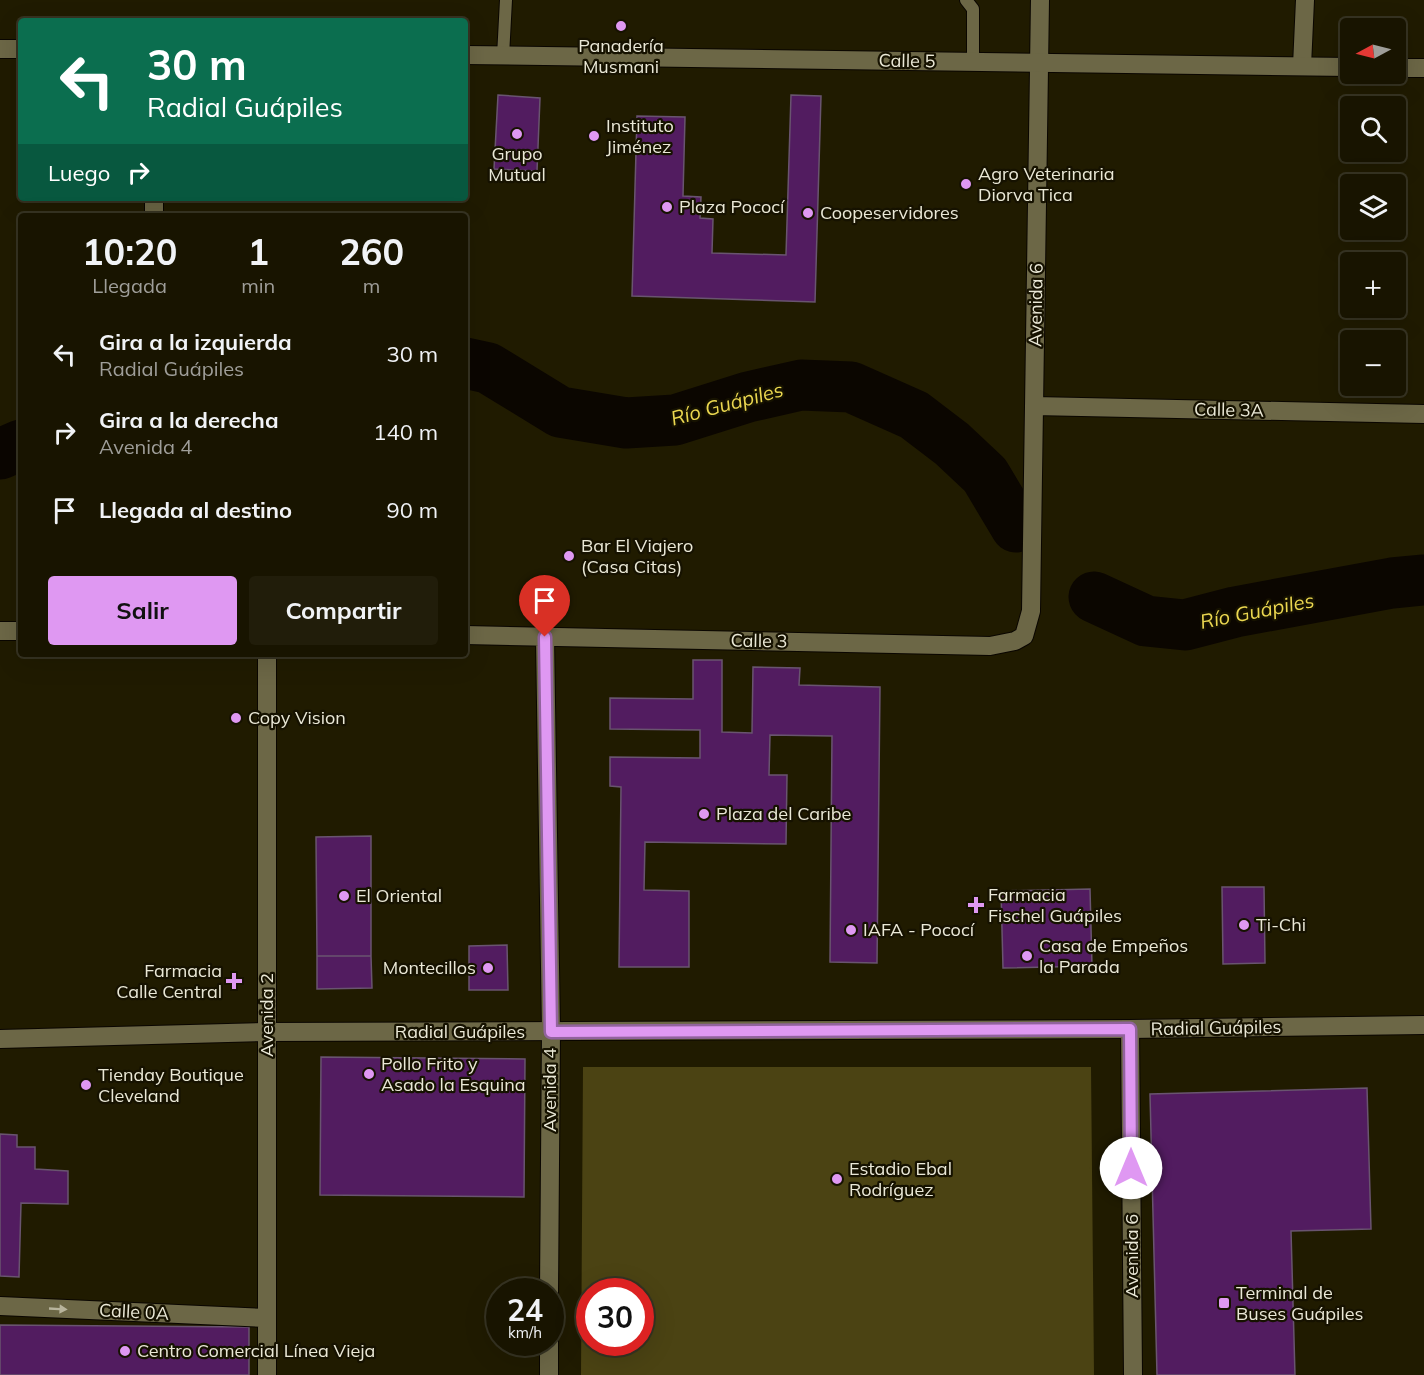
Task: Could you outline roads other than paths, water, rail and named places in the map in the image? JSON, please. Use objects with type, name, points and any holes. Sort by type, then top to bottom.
[{"type":"street","name":"Avenida 6","points":[[1031,610],[1040,0]]},
{"type":"street","points":[[1302,66],[1305,0]]},
{"type":"street","points":[[0,49],[18,49]]},
{"type":"street","name":"Calle 5","points":[[468,55],[1340,67]]},
{"type":"street","points":[[1406,68],[1424,68]]},
{"type":"street","name":"Calle 3A","points":[[1034,406],[1424,414]]},
{"type":"street","name":"Calle 3","points":[[468,635],[990,646],[1015,641],[1024,636],[1031,610]]},
{"type":"street","points":[[0,631],[18,631]]},
{"type":"street","name":"Avenida 4","points":[[545,637],[551,1032],[549,1278]]},
{"type":"street","name":"Avenida 2","points":[[267,657],[267,1375]]},
{"type":"street","name":"Radial Guápiles","points":[[0,1039],[267,1032],[1130,1029],[1424,1025]]},
{"type":"street","name":"Avenida 6","points":[[1130,1029],[1133,1375]]},
{"type":"street","name":"Calle 0A","points":[[0,1306],[267,1318]]},
{"type":"street","points":[[549,1356],[549,1375]]},
{"type":"lane","points":[[503,56],[506,0]]},
{"type":"lane","points":[[966,0],[973,9],[973,62]]},
{"type":"waterway","name":"Río Guápiles","points":[[468,364],[488,368],[560,412],[626,423],[675,420],[748,397],[801,385],[851,387],[914,415],[952,444],[985,475],[1016,527]]},
{"type":"waterway","name":"Río Guápiles","points":[[0,454],[18,446]]},
{"type":"waterway","name":"Río Guápiles","points":[[1094,597],[1146,621],[1185,625],[1235,612],[1392,583],[1424,580]]},
{"type":"place","name":"Panadería Musmani","points":[[621,26]]},
{"type":"place","name":"Grupo Mutual","points":[[517,134]]},
{"type":"place","name":"Instituto Jiménez","points":[[594,136]]},
{"type":"place","name":"Agro Veterinaria Diorva Tica","points":[[966,184]]},
{"type":"place","name":"Plaza Pococí","points":[[667,207]]},
{"type":"place","name":"Coopeservidores","points":[[808,213]]},
{"type":"place","name":"Bar El Viajero (Casa Citas)","points":[[569,556]]},
{"type":"place","name":"Copy Vision","points":[[236,718]]},
{"type":"place","name":"Plaza del Caribe","points":[[704,814]]},
{"type":"place","name":"El Oriental","points":[[344,896]]},
{"type":"place","name":"Farmacia Fischel Guápiles","points":[[976,905]]},
{"type":"place","name":"Ti-Chi","points":[[1244,925]]},
{"type":"place","name":"IAFA - Pococí","points":[[851,930]]},
{"type":"place","name":"Casa de Empeños la Parada","points":[[1027,956]]},
{"type":"place","name":"Montecillos","points":[[488,968]]},
{"type":"place","name":"Farmacia Calle Central","points":[[234,981]]},
{"type":"place","name":"Pollo Frito y Asado la Esquina","points":[[369,1074]]},
{"type":"place","name":"Tienday Boutique Cleveland","points":[[86,1085]]},
{"type":"place","name":"Estadio Ebal Rodríguez","points":[[837,1179]]},
{"type":"place","name":"Terminal de Buses Guápiles","points":[[1224,1303]]},
{"type":"place","name":"Centro Comercial Línea Vieja","points":[[125,1351]]}]
